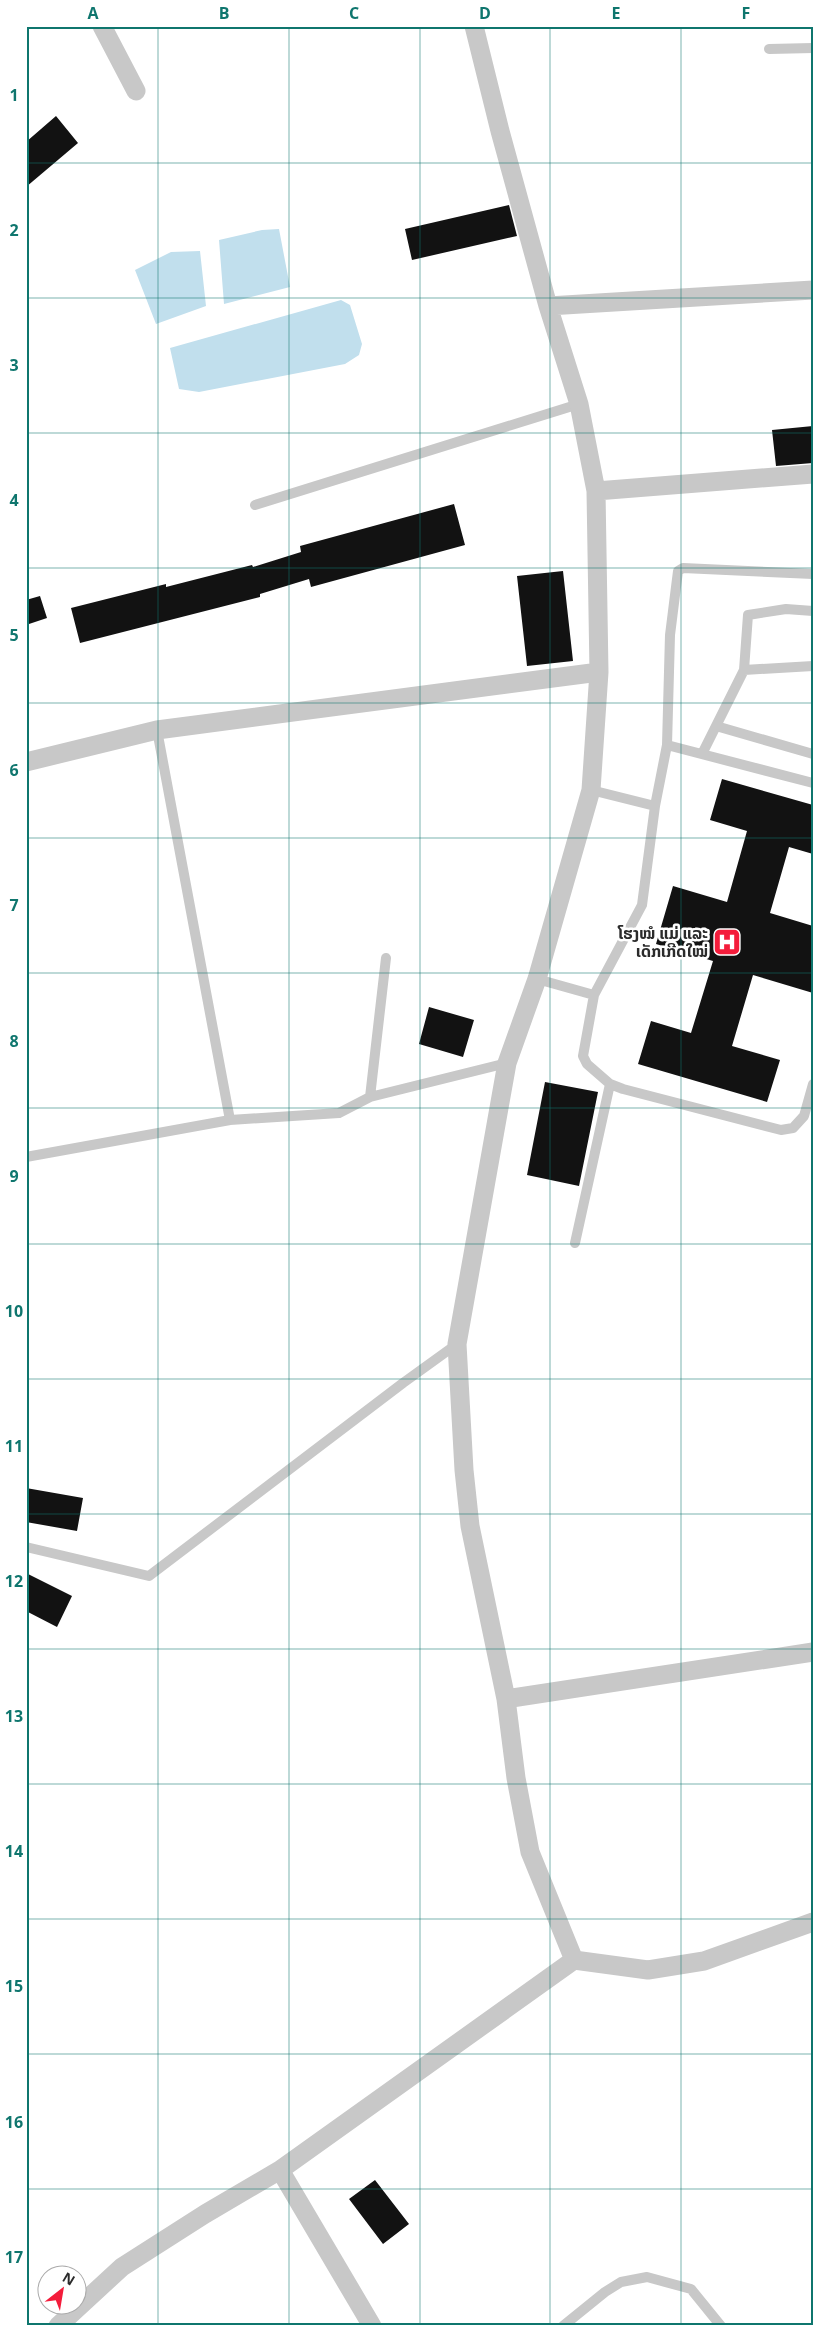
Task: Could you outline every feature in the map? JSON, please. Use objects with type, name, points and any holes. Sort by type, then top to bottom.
[{"type":"street","points":[[102,26],[136,91]]},
{"type":"street","points":[[474,26],[500,131],[548,306],[579,404],[596,491],[599,672],[591,790],[537,979],[507,1063],[457,1344],[464,1470],[470,1526],[506,1698],[516,1778],[530,1852],[574,1960]]},
{"type":"street","points":[[548,306],[813,290]]},
{"type":"street","points":[[596,491],[813,474]]},
{"type":"street","points":[[26,762],[157,730],[599,672]]},
{"type":"street","points":[[506,1698],[813,1652]]},
{"type":"street","points":[[58,2326],[122,2267],[280,2170],[574,1960],[648,1970],[704,1961],[813,1922]]},
{"type":"street","points":[[280,2170],[372,2326]]},
{"type":"lane","points":[[769,49],[813,48]]},
{"type":"lane","points":[[255,505],[579,404]]},
{"type":"lane","points":[[813,574],[683,568],[678,572],[670,635],[667,745],[655,806],[642,905],[594,995],[584,1056],[587,1064],[610,1084],[781,1130],[793,1128],[804,1116],[813,1084]]},
{"type":"lane","points":[[702,754],[744,670],[748,615],[786,609],[813,611]]},
{"type":"lane","points":[[744,670],[813,666]]},
{"type":"lane","points":[[716,726],[813,754]]},
{"type":"lane","points":[[157,730],[230,1120]]},
{"type":"lane","points":[[667,745],[813,783]]},
{"type":"lane","points":[[591,790],[655,806]]},
{"type":"lane","points":[[370,1097],[386,958]]},
{"type":"lane","points":[[537,979],[594,995]]},
{"type":"lane","points":[[26,1157],[230,1120],[339,1113],[370,1097],[507,1063]]},
{"type":"lane","points":[[576,1243],[610,1084]]},
{"type":"lane","points":[[26,1547],[149,1576],[457,1344]]},
{"type":"lane","points":[[563,2326],[605,2292],[621,2282],[647,2277],[691,2289],[721,2326]]},
{"type":"water","points":[[279,229],[290,287],[224,304],[219,240],[262,230]]},
{"type":"water","points":[[200,251],[206,306],[156,324],[135,270],[171,252]]},
{"type":"water","points":[[341,300],[350,305],[362,344],[359,355],[345,364],[199,392],[179,389],[170,348]]},
{"type":"building","points":[[56,116],[78,143],[26,187],[26,142]]},
{"type":"building","points":[[509,205],[517,236],[412,260],[405,229]]},
{"type":"building","points":[[813,426],[813,463],[776,466],[772,430]]},
{"type":"building","points":[[454,504],[465,545],[311,587],[309,579],[260,594],[260,597],[80,643],[71,608],[166,584],[166,587],[252,565],[253,567],[301,552],[300,546]]},
{"type":"building","points":[[563,571],[573,661],[527,666],[517,576]]},
{"type":"building","points":[[40,596],[47,618],[26,625],[26,600]]},
{"type":"building","points":[[722,779],[813,805],[813,854],[789,847],[770,913],[813,926],[813,993],[753,975],[732,1046],[780,1060],[767,1102],[638,1064],[651,1021],[691,1033],[713,961],[656,944],[673,886],[727,902],[747,831],[710,820]]},
{"type":"building","points":[[429,1007],[474,1020],[463,1057],[419,1044]]},
{"type":"building","points":[[545,1082],[598,1092],[579,1186],[527,1175]]},
{"type":"building","points":[[26,1488],[83,1498],[77,1531],[26,1522]]},
{"type":"building","points":[[26,1573],[72,1596],[57,1627],[26,1611]]},
{"type":"building","points":[[375,2180],[409,2224],[383,2244],[349,2199]]},
{"type":"place","name":"ໂຮງໝໍ ແມ່ ແລະ ເດັກເກີດໃໝ່","points":[[727,942]]}]
